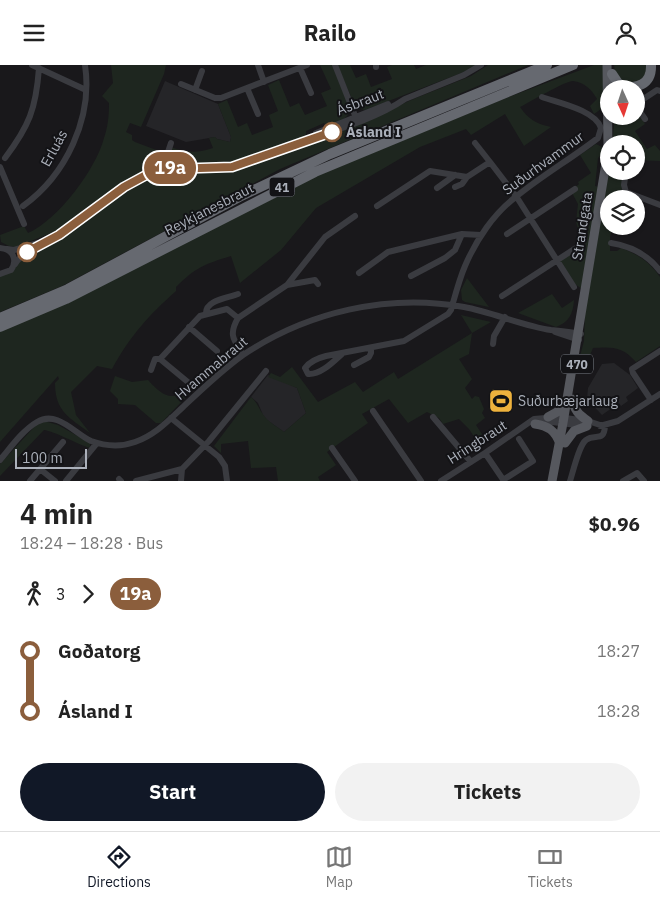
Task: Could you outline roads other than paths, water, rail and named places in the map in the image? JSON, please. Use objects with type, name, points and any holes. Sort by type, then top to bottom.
[{"type":"highway","name":"Reykjanesbraut","points":[[0,318],[68,289],[239,197],[330,154],[547,65]]},
{"type":"highway","name":"Reykjanesbraut","points":[[0,327],[66,299],[315,171],[573,65]]},
{"type":"highway","points":[[645,83],[650,75],[651,65]]},
{"type":"highway","points":[[645,86],[649,84],[660,65]]},
{"type":"highway","points":[[610,68],[615,80]]},
{"type":"main road","name":"Strandgata","points":[[552,481],[561,463],[582,308],[603,180]]},
{"type":"main road","points":[[548,417],[562,408],[570,397]]},
{"type":"main road","points":[[531,424],[551,429],[563,444],[574,431],[588,423],[576,412],[570,397]]},
{"type":"street","name":"Erluás","points":[[22,206],[38,194],[48,183],[67,156],[82,120],[86,90],[85,65]]},
{"type":"street","points":[[258,65],[264,82]]},
{"type":"street","points":[[336,65],[356,119]]},
{"type":"street","name":"Ásbraut","points":[[0,274],[11,271],[23,254],[67,229],[124,187],[148,174],[168,169],[232,167],[251,161],[464,75],[482,65]]},
{"type":"street","points":[[5,159],[31,116],[36,96],[35,66],[86,90]]},
{"type":"street","points":[[181,84],[221,98],[304,66],[311,93]]},
{"type":"street","points":[[195,90],[202,71]]},
{"type":"street","points":[[248,88],[258,114]]},
{"type":"street","points":[[645,98],[657,90],[660,91]]},
{"type":"street","name":"Suðurhvammur","points":[[453,305],[464,267],[482,235],[501,210],[516,196],[600,135],[601,128],[595,118],[585,112],[542,97]]},
{"type":"street","points":[[168,169],[166,155],[171,143]]},
{"type":"street","points":[[475,143],[516,196],[574,287]]},
{"type":"street","points":[[456,187],[462,184],[467,177],[490,162]]},
{"type":"street","points":[[0,167],[24,224]]},
{"type":"street","points":[[378,206],[430,171],[467,177]]},
{"type":"street","points":[[437,188],[455,175]]},
{"type":"street","points":[[625,180],[626,193],[660,205]]},
{"type":"street","points":[[507,235],[575,189]]},
{"type":"street","points":[[243,355],[233,336],[233,326],[238,318],[287,285],[325,237],[355,216]]},
{"type":"street","points":[[411,276],[445,258],[455,250],[462,234]]},
{"type":"street","points":[[359,273],[388,252],[462,234],[482,235]]},
{"type":"street","name":"Ásbraut","points":[[3,247],[14,250],[34,243],[42,243]]},
{"type":"street","points":[[611,243],[624,246],[639,253],[660,271]]},
{"type":"street","points":[[502,296],[579,246]]},
{"type":"street","points":[[3,247],[14,255],[15,264]]},
{"type":"street","points":[[287,285],[315,280],[318,284]]},
{"type":"street","points":[[206,314],[206,309],[211,303],[238,294]]},
{"type":"street","name":"Hvammabraut","points":[[0,459],[36,422],[48,418],[62,422],[97,443],[112,446],[134,443],[154,433],[208,384],[243,355],[261,343],[309,321],[340,311],[391,304],[429,303],[453,305],[579,337]]},
{"type":"street","points":[[343,353],[315,374],[308,374],[305,371],[306,366],[314,360],[343,353],[404,341],[448,314],[453,305]]},
{"type":"street","points":[[151,370],[155,359],[160,359],[200,316],[227,309],[238,318]]},
{"type":"street","points":[[492,344],[494,336],[505,317]]},
{"type":"street","points":[[189,327],[217,351]]},
{"type":"street","points":[[384,351],[395,343]]},
{"type":"street","points":[[354,365],[369,357],[371,348]]},
{"type":"street","points":[[651,400],[632,369],[660,351]]},
{"type":"street","points":[[160,359],[188,383]]},
{"type":"street","points":[[136,481],[182,469],[205,445],[266,371]]},
{"type":"street","points":[[531,424],[547,421],[566,421],[604,426],[618,421],[660,394]]},
{"type":"street","points":[[373,411],[420,481]]},
{"type":"street","points":[[433,417],[471,462]]},
{"type":"street","name":"Hringbraut","points":[[441,481],[531,424],[534,419],[548,417],[566,421]]},
{"type":"street","points":[[171,418],[223,461],[228,481]]},
{"type":"street","points":[[570,481],[583,443],[590,438],[603,435],[605,433],[604,426]]},
{"type":"street","points":[[485,453],[503,481],[532,461],[519,439]]},
{"type":"street","points":[[30,481],[63,441]]},
{"type":"street","points":[[66,481],[97,443]]},
{"type":"street","points":[[332,448],[356,481]]},
{"type":"street","points":[[40,469],[55,481]]},
{"type":"street","points":[[181,481],[182,469]]},
{"type":"street","points":[[623,481],[637,473],[644,481]]},
{"type":"place","name":"Ásland I","points":[[332,132]]},
{"type":"place","name":"Suðurbæjarlaug","points":[[501,401]]}]
